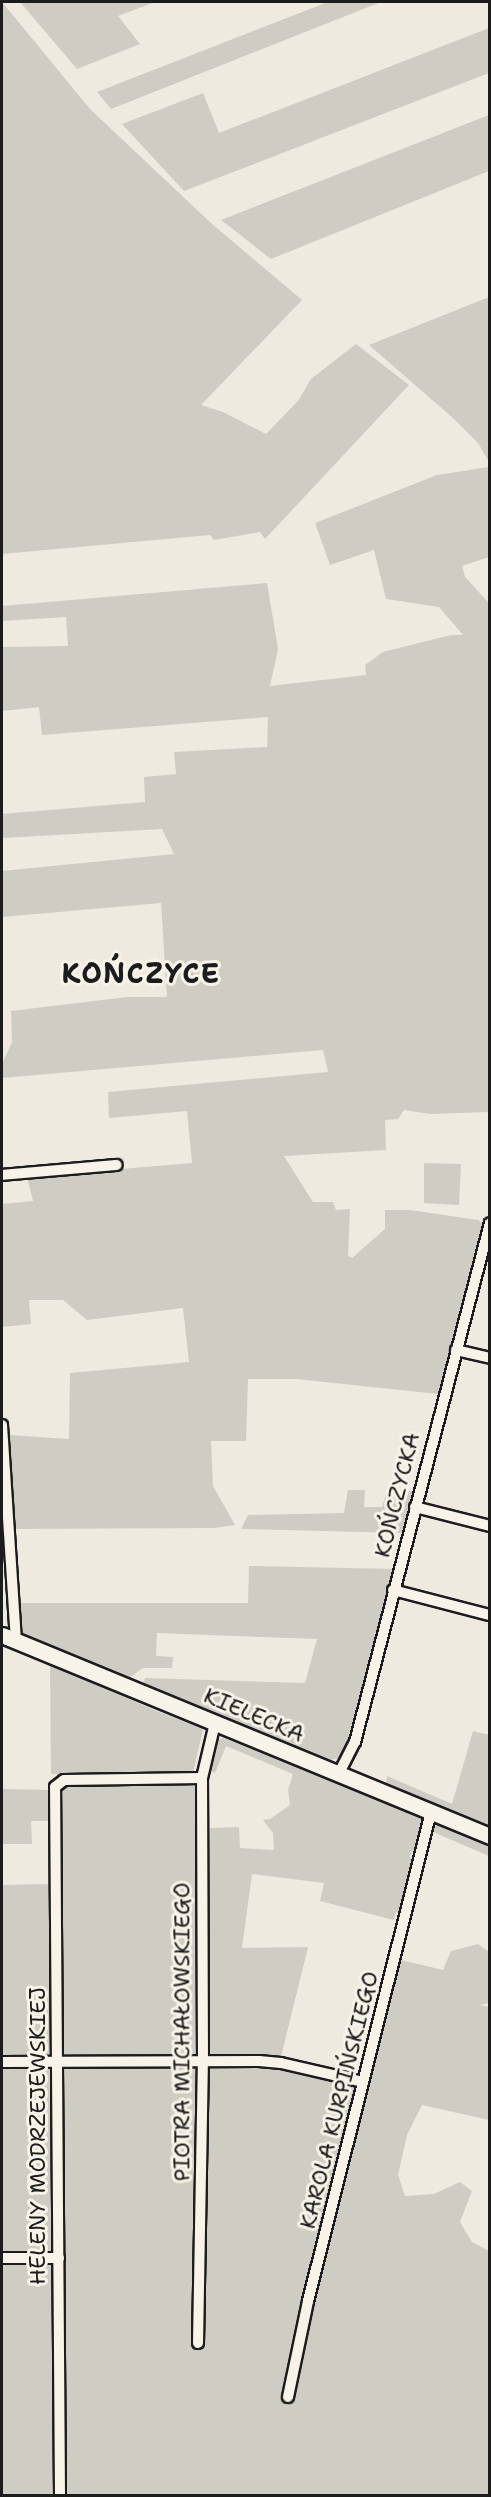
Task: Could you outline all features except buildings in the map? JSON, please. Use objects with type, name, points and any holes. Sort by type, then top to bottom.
[{"type":"main road","name":"KIELECKA","points":[[9,1638],[489,1836]]},
{"type":"street","points":[[2,1175],[117,1165]]},
{"type":"street","name":"KOŃCZYCKA","points":[[338,1774],[355,1742],[489,1223]]},
{"type":"street","points":[[456,1350],[489,1358]]},
{"type":"street","points":[[2,1425],[9,1638]]},
{"type":"street","points":[[415,1507],[489,1526]]},
{"type":"street","points":[[393,1590],[489,1615]]},
{"type":"street","name":"PIOTRA MICHAŁOWSKIEGO","points":[[198,2343],[203,2062],[202,1779],[215,1724]]},
{"type":"street","name":"HELENY MODRZEJEWSKIEJ","points":[[60,2496],[55,1787],[64,1780],[202,1779]]},
{"type":"street","name":"KAROLA KURPIŃSKIEGO","points":[[288,2397],[363,2082],[431,1812]]},
{"type":"street","points":[[2,2062],[281,2062],[363,2082]]},
{"type":"street","points":[[2,2258],[59,2258]]},
{"type":"shaded area","points":[[2,2],[90,109],[212,224],[302,300],[201,405],[223,412],[266,434],[298,401],[311,379],[356,344],[409,385],[265,539],[260,532],[214,540],[210,535],[2,554]]},
{"type":"shaded area","points":[[20,2],[155,2],[118,16],[140,44],[77,69]]},
{"type":"shaded area","points":[[328,2],[381,2],[111,109],[97,92]]},
{"type":"shaded area","points":[[489,28],[489,73],[184,191],[122,124],[203,93],[219,133]]},
{"type":"shaded area","points":[[489,115],[489,171],[271,259],[221,220]]},
{"type":"shaded area","points":[[489,297],[489,462],[478,443],[453,418],[369,345]]},
{"type":"shaded area","points":[[489,467],[489,557],[462,566],[465,577],[489,603],[489,1112],[430,1114],[404,1110],[398,1119],[385,1120],[386,1150],[284,1156],[313,1202],[333,1202],[336,1210],[350,1209],[348,1256],[352,1258],[385,1229],[385,1210],[410,1210],[478,1220],[484,1225],[438,1394],[296,1379],[248,1379],[246,1441],[211,1441],[213,1486],[235,1525],[214,1528],[13,1529],[9,1435],[69,1439],[70,1373],[189,1362],[183,1308],[87,1320],[63,1300],[29,1300],[31,1324],[2,1327],[2,1204],[33,1201],[27,1177],[192,1163],[187,1111],[109,1118],[108,1092],[328,1072],[323,1050],[2,1078],[2,1064],[12,1042],[11,1011],[127,997],[167,997],[161,903],[2,917],[2,871],[174,854],[162,829],[2,838],[2,814],[145,802],[144,777],[176,774],[174,752],[267,747],[268,717],[42,735],[39,707],[2,711],[2,647],[68,646],[66,617],[2,621],[2,606],[267,583],[278,649],[270,686],[366,675],[365,665],[383,652],[451,635],[463,635],[439,607],[386,599],[374,550],[330,565],[315,523],[437,475]]},
{"type":"shaded area","points":[[424,1163],[461,1164],[459,1205],[424,1203]]},
{"type":"shaded area","points":[[348,1490],[365,1490],[364,1507],[382,1507],[387,1491],[413,1491],[403,1533],[241,1529],[248,1515],[344,1513]]},
{"type":"shaded area","points":[[249,1566],[394,1569],[364,1686],[342,1757],[331,1760],[317,1756],[143,1683],[145,1678],[305,1683],[317,1639],[157,1633],[156,1656],[173,1657],[172,1668],[143,1668],[129,1678],[23,1635],[18,1627],[17,1613],[22,1603],[248,1603]]},
{"type":"shaded area","points":[[50,1664],[203,1729],[193,1773],[51,1774]]},
{"type":"shaded area","points":[[473,1731],[489,1735],[489,1828],[386,1785],[387,1776],[452,1804]]},
{"type":"shaded area","points":[[223,1738],[421,1817],[422,1822],[416,1851],[412,1851],[410,1857],[414,1860],[401,1913],[396,1912],[394,1920],[320,1901],[324,1883],[252,1874],[242,1948],[308,1947],[281,2057],[208,2059],[210,1828],[239,1827],[240,1848],[274,1850],[273,1833],[263,1820],[270,1819],[290,1805],[288,1790],[293,1774],[226,1746],[215,1773],[208,1770],[215,1741]]},
{"type":"shaded area","points":[[200,1781],[198,2058],[62,2057],[59,1794],[66,1784]]},
{"type":"shaded area","points":[[2,1789],[51,1790],[51,1821],[31,1821],[32,1844],[2,1844]]},
{"type":"shaded area","points":[[441,1824],[489,1845],[489,1856],[433,1832],[413,1907],[411,1906],[432,1826]]},
{"type":"shaded area","points":[[50,1884],[54,2058],[2,2059],[2,1885]]},
{"type":"shaded area","points":[[478,1944],[489,1952],[489,2003],[480,2005],[489,2007],[489,2120],[422,2105],[407,2135],[398,2175],[405,2196],[434,2194],[460,2182],[472,2191],[460,2222],[472,2242],[489,2251],[489,2495],[2,2495],[2,2263],[60,2262],[60,2068],[65,2066],[275,2065],[366,2089],[401,1960],[443,1970],[451,1951]]},
{"type":"shaded area","points":[[53,2064],[56,2254],[2,2255],[2,2065]]},
{"type":"district","name":"KOŃCZYCE","points":[[141,973]]}]
